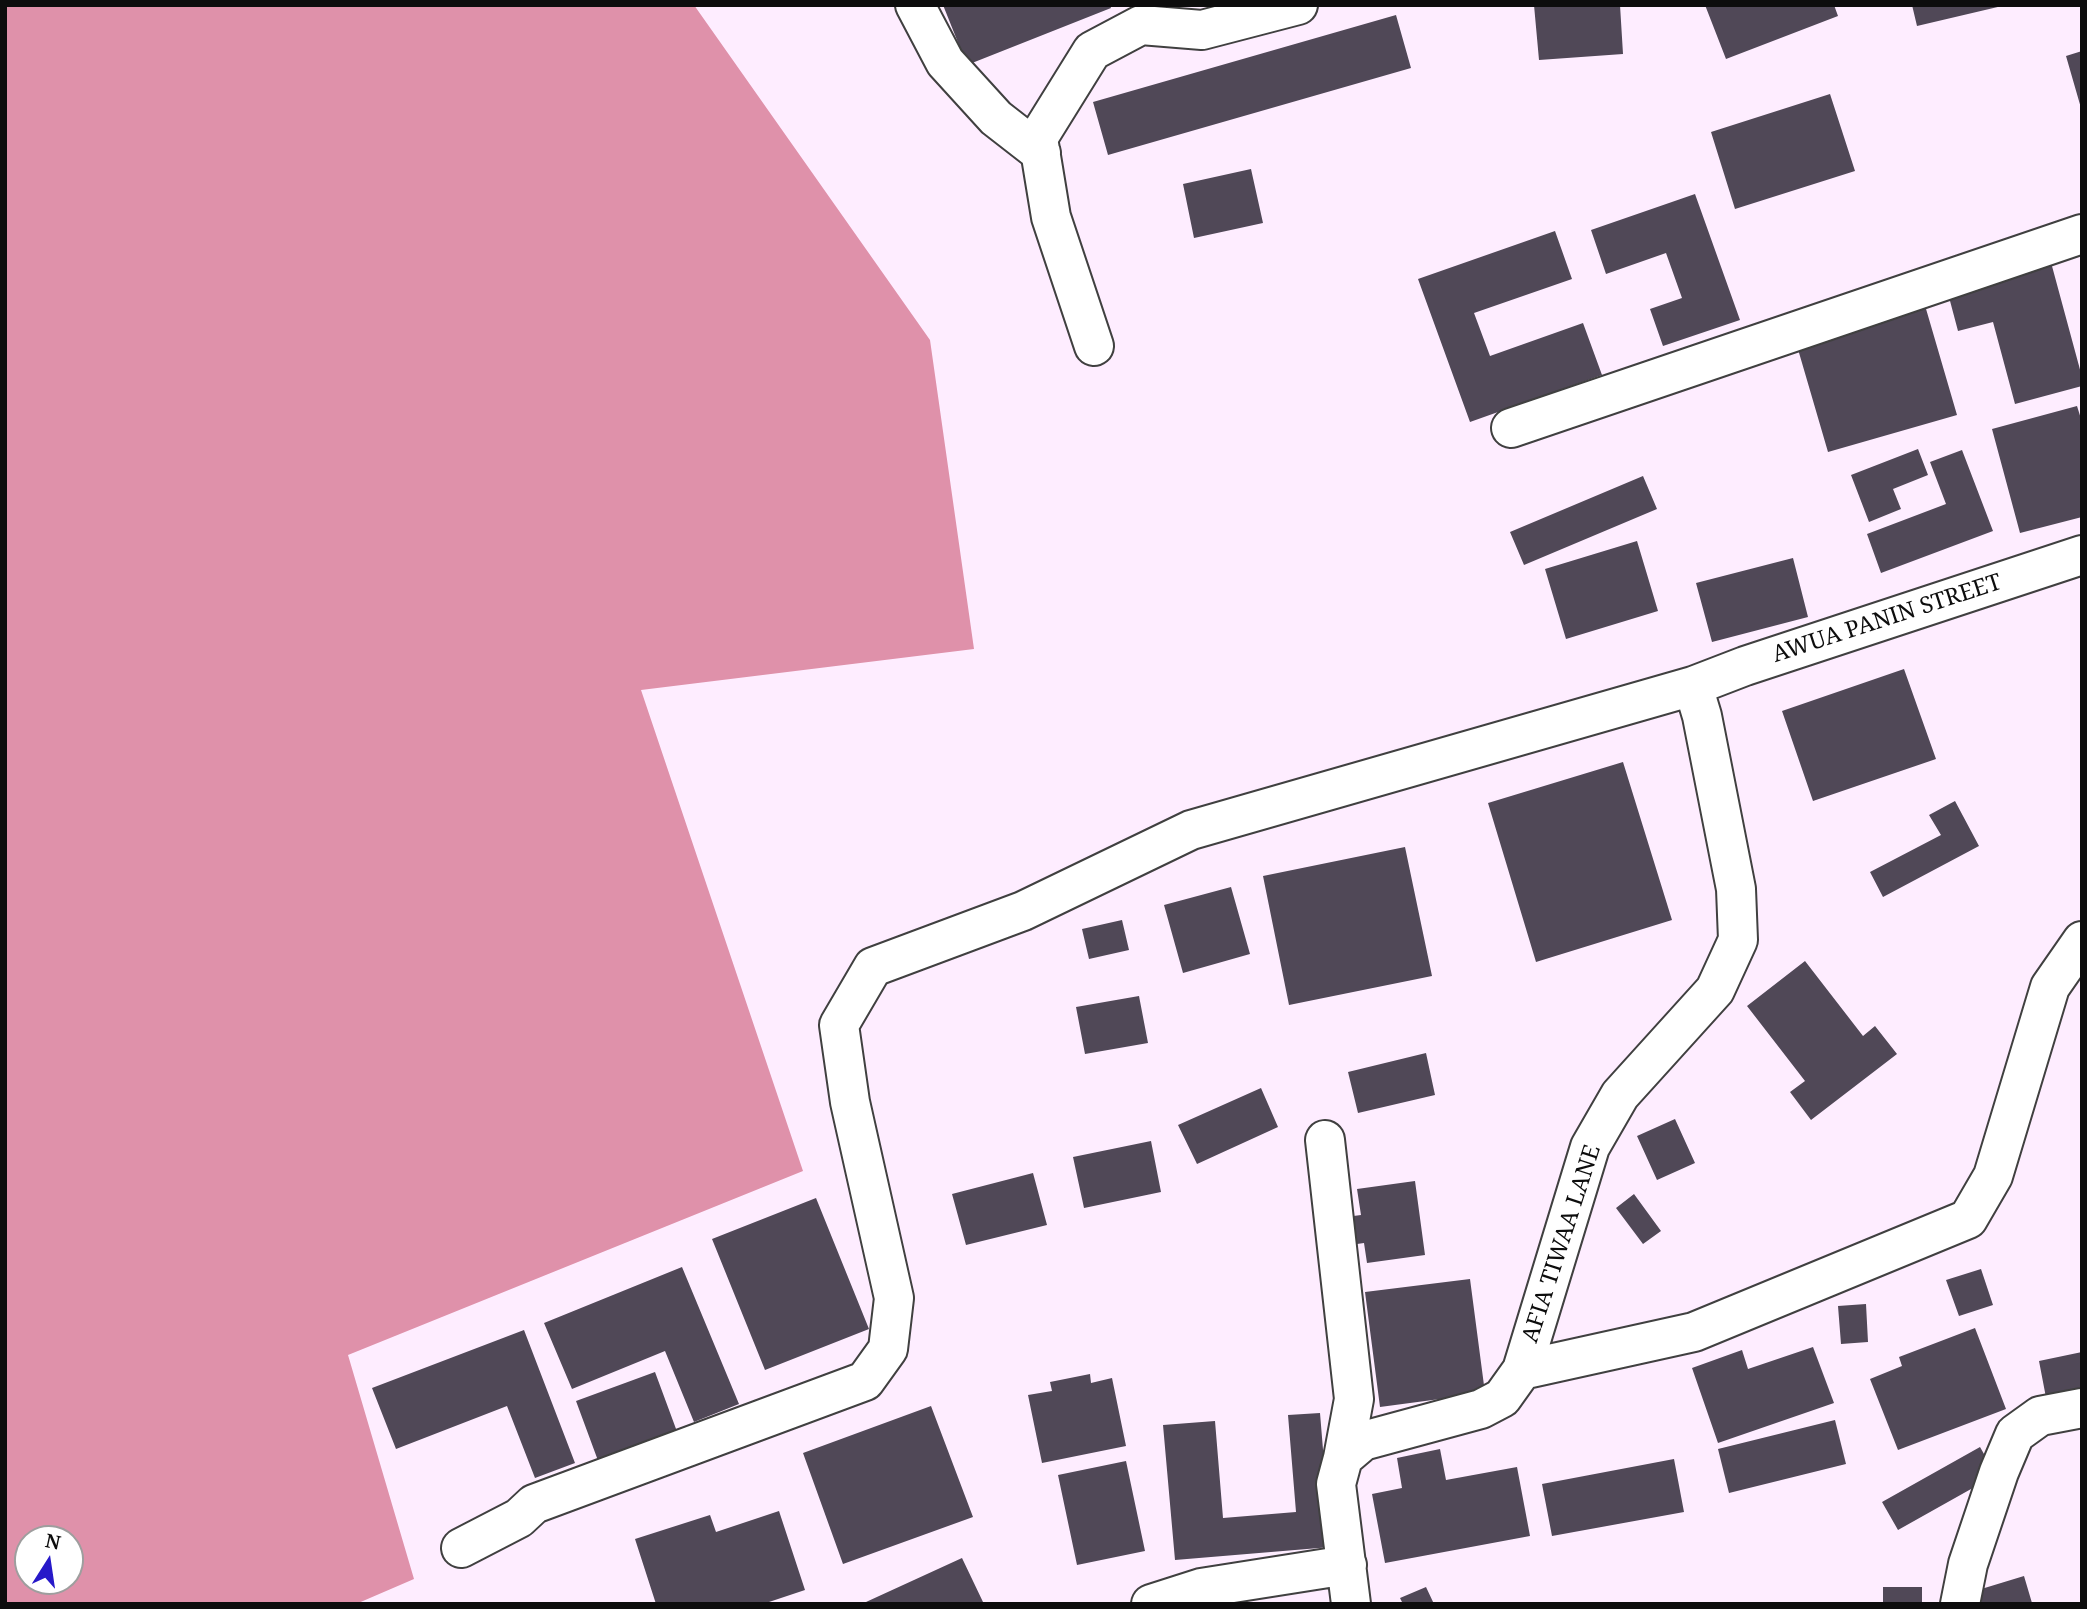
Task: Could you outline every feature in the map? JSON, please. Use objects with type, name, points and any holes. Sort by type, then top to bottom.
[{"type":"street","points":[[915,5],[945,62],[996,118],[1041,153]]},
{"type":"street","points":[[1094,346],[1051,217],[1038,138],[1092,51],[1141,25],[1202,30],[1298,5]]},
{"type":"street","points":[[1511,428],[2082,234]]},
{"type":"street","name":"AWUA PANIN STREET","points":[[461,1548],[519,1518],[534,1504],[865,1381],[888,1349],[894,1298],[850,1102],[839,1025],[873,967],[1023,911],[1191,830],[1693,686],[1745,666],[2082,555]]},
{"type":"street","name":"AFIA TIWAA LANE","points":[[1343,1458],[1363,1441],[1481,1409],[1502,1398],[1522,1370],[1590,1147],[1620,1095],[1715,990],[1738,940],[1736,889],[1702,716],[1693,686]]},
{"type":"street","points":[[1522,1370],[1694,1332],[1968,1219],[1993,1176],[2050,987],[2082,941]]},
{"type":"street","points":[[1325,1140],[1354,1399],[1336,1484],[1351,1604]]},
{"type":"street","points":[[1960,1604],[1968,1564],[1999,1472],[2015,1434],[2040,1416],[2082,1408]]},
{"type":"street","points":[[1151,1604],[1201,1588],[1347,1565]]},
{"type":"shaded area","points":[[5,5],[694,5],[930,340],[974,649],[641,690],[803,1171],[348,1355],[414,1579],[356,1604],[5,1604]]},
{"type":"building","points":[[943,5],[1110,5],[1111,8],[967,65]]},
{"type":"building","points":[[1534,5],[1620,5],[1623,54],[1539,60]]},
{"type":"building","points":[[1705,5],[1834,5],[1838,16],[1726,59]]},
{"type":"building","points":[[1912,5],[2002,5],[2002,6],[1917,26]]},
{"type":"building","points":[[1396,15],[1411,68],[1108,155],[1093,102]]},
{"type":"building","points":[[2082,51],[2082,108],[2081,108],[2066,56]]},
{"type":"building","points":[[1830,94],[1855,171],[1735,209],[1711,132]]},
{"type":"building","points":[[1251,169],[1263,223],[1194,238],[1183,184]]},
{"type":"building","points":[[1695,194],[1740,320],[1663,346],[1650,309],[1682,298],[1666,253],[1606,274],[1591,230]]},
{"type":"building","points":[[1555,231],[1572,279],[1474,313],[1490,356],[1583,323],[1602,375],[1470,422],[1418,279]]},
{"type":"building","points":[[2049,255],[2082,377],[2082,386],[2015,404],[1993,322],[1958,331],[1945,282]]},
{"type":"building","points":[[1924,302],[1957,415],[1828,452],[1795,339]]},
{"type":"building","points":[[2077,406],[2082,422],[2082,517],[2020,533],[1992,429]]},
{"type":"building","points":[[1918,449],[1928,475],[1893,489],[1901,509],[1869,522],[1851,475]]},
{"type":"building","points":[[1962,450],[1993,531],[1881,573],[1867,534],[1946,504],[1930,462]]},
{"type":"building","points":[[1643,476],[1657,509],[1524,565],[1510,532]]},
{"type":"building","points":[[1637,541],[1658,611],[1566,639],[1545,569]]},
{"type":"building","points":[[1793,558],[1808,617],[1712,642],[1696,583]]},
{"type":"building","points":[[1904,669],[1936,759],[1813,801],[1782,711]]},
{"type":"building","points":[[1623,762],[1672,920],[1536,962],[1488,803]]},
{"type":"building","points":[[1955,801],[1979,846],[1883,897],[1870,872],[1941,835],[1929,815]]},
{"type":"building","points":[[1405,847],[1432,976],[1289,1005],[1263,876]]},
{"type":"building","points":[[1231,887],[1250,954],[1183,973],[1164,905]]},
{"type":"building","points":[[1122,920],[1129,950],[1089,959],[1082,929]]},
{"type":"building","points":[[1805,961],[1863,1036],[1875,1026],[1897,1054],[1811,1120],[1790,1092],[1805,1081],[1747,1006]]},
{"type":"building","points":[[1139,996],[1148,1043],[1085,1054],[1076,1007]]},
{"type":"building","points":[[1426,1053],[1435,1095],[1358,1113],[1348,1072]]},
{"type":"building","points":[[1261,1088],[1278,1127],[1197,1164],[1178,1125]]},
{"type":"building","points":[[1675,1119],[1695,1163],[1657,1180],[1637,1136]]},
{"type":"building","points":[[1151,1141],[1161,1192],[1084,1208],[1073,1157]]},
{"type":"building","points":[[1033,1173],[1047,1225],[966,1245],[952,1194]]},
{"type":"building","points":[[1415,1181],[1425,1255],[1367,1263],[1364,1243],[1350,1245],[1346,1217],[1361,1215],[1357,1189]]},
{"type":"building","points":[[1634,1194],[1661,1231],[1643,1244],[1616,1208]]},
{"type":"building","points":[[816,1198],[869,1329],[765,1370],[712,1239]]},
{"type":"building","points":[[682,1267],[739,1404],[694,1422],[665,1351],[572,1389],[544,1323]]},
{"type":"building","points":[[1981,1269],[1993,1305],[1959,1316],[1946,1280]]},
{"type":"building","points":[[1470,1279],[1485,1393],[1380,1407],[1365,1292]]},
{"type":"building","points":[[1866,1304],[1868,1342],[1841,1344],[1838,1306]]},
{"type":"building","points":[[1975,1328],[2006,1409],[1898,1450],[1870,1379],[1902,1366],[1899,1357]]},
{"type":"building","points":[[524,1330],[575,1463],[535,1478],[507,1406],[396,1449],[372,1388]]},
{"type":"building","points":[[1813,1347],[1834,1403],[1718,1443],[1692,1368],[1742,1350],[1748,1369]]},
{"type":"building","points":[[2082,1352],[2082,1401],[2048,1408],[2039,1361]]},
{"type":"building","points":[[655,1372],[679,1437],[600,1466],[576,1401]]},
{"type":"building","points":[[1090,1374],[1091,1383],[1112,1378],[1126,1446],[1042,1463],[1028,1395],[1052,1391],[1050,1382]]},
{"type":"building","points":[[931,1406],[973,1517],[843,1564],[803,1453]]},
{"type":"building","points":[[1320,1413],[1331,1547],[1175,1560],[1163,1425],[1215,1421],[1223,1518],[1296,1512],[1288,1415]]},
{"type":"building","points":[[1835,1420],[1846,1464],[1729,1493],[1718,1449]]},
{"type":"building","points":[[1980,1447],[1996,1475],[1898,1530],[1882,1502]]},
{"type":"building","points":[[1440,1449],[1446,1480],[1517,1467],[1530,1536],[1385,1563],[1372,1494],[1402,1488],[1397,1458]]},
{"type":"building","points":[[1674,1459],[1684,1512],[1552,1536],[1542,1484]]},
{"type":"building","points":[[1126,1461],[1145,1551],[1077,1565],[1058,1475]]},
{"type":"building","points":[[779,1511],[805,1590],[763,1604],[656,1604],[635,1539],[710,1515],[716,1532]]},
{"type":"building","points":[[962,1558],[983,1602],[979,1604],[866,1602]]},
{"type":"building","points":[[2024,1576],[2032,1603],[1982,1604],[1978,1590]]},
{"type":"building","points":[[1426,1587],[1434,1604],[1403,1604],[1400,1598]]},
{"type":"building","points":[[1883,1587],[1922,1587],[1922,1604],[1883,1604]]}]
